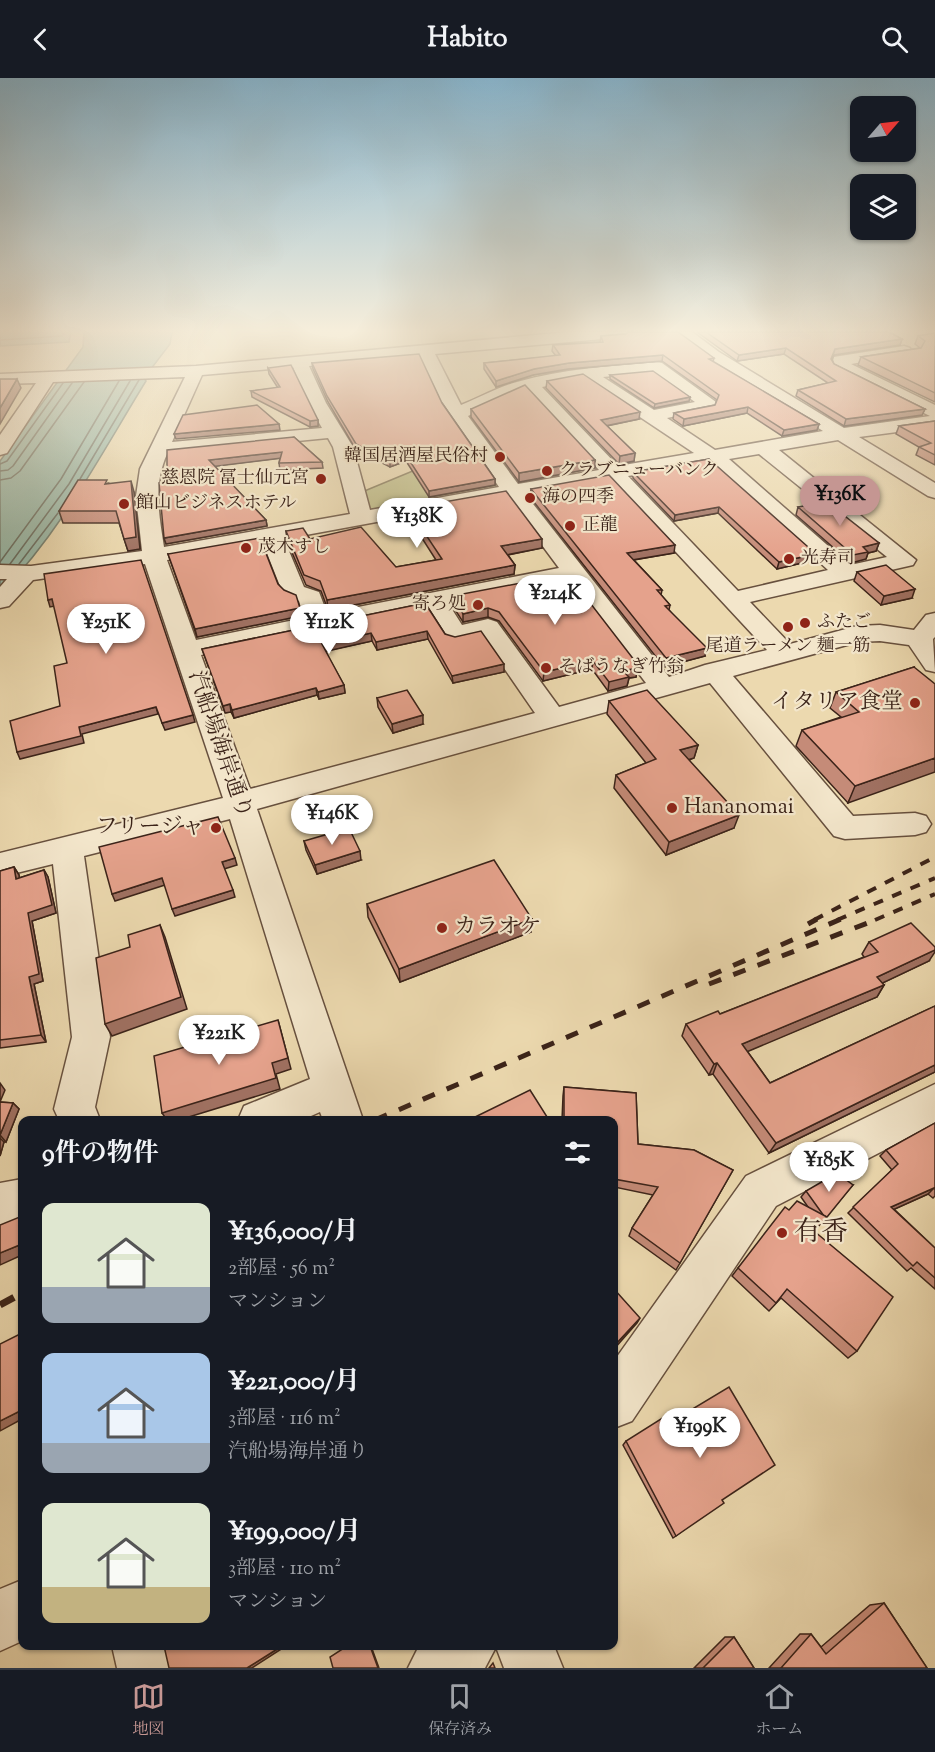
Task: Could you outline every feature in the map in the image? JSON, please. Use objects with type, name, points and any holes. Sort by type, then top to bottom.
[{"type":"street","points":[[0,449],[32,406]]},
{"type":"street","name":"汽船場海岸通り","points":[[180,406],[150,469],[146,496],[154,556],[240,803],[338,1104]]},
{"type":"street","points":[[319,406],[343,447],[362,519]]},
{"type":"street","points":[[453,406],[572,572],[662,685]]},
{"type":"street","points":[[459,413],[475,406]]},
{"type":"street","points":[[550,406],[784,653]]},
{"type":"street","points":[[637,406],[713,457],[845,573]]},
{"type":"street","points":[[652,416],[701,406]]},
{"type":"street","points":[[797,406],[935,492]]},
{"type":"street","points":[[0,601],[15,573],[154,556],[840,434],[935,421]]},
{"type":"street","points":[[160,449],[335,432]]},
{"type":"street","points":[[733,599],[905,560],[764,448]]},
{"type":"street","points":[[271,535],[294,591],[310,597],[318,623]]},
{"type":"street","points":[[186,650],[572,572]]},
{"type":"street","points":[[433,599],[455,634],[488,627],[551,716]]},
{"type":"street","points":[[0,865],[220,811],[240,803],[662,685],[857,634],[928,629],[923,650],[935,664]]},
{"type":"street","points":[[714,671],[846,828],[915,824]]},
{"type":"street","points":[[67,848],[91,1037],[74,1109],[78,1116]]},
{"type":"street","points":[[618,1397],[761,1191],[935,1103]]},
{"type":"street","points":[[278,1116],[338,1104]]},
{"type":"street","points":[[0,1205],[18,1202]]},
{"type":"street","points":[[0,1622],[18,1611]]},
{"type":"street","points":[[142,1650],[146,1668]]},
{"type":"street","points":[[437,1668],[462,1650]]},
{"type":"street","points":[[526,1650],[534,1668]]},
{"type":"shaded area","points":[[473,446],[500,488],[367,515],[362,492]]},
{"type":"water","points":[[40,406],[131,406],[61,519],[22,570],[0,594],[0,461]]},
{"type":"building","points":[[258,406],[279,424],[174,434],[183,415]]},
{"type":"building","points":[[281,406],[311,406],[318,420],[310,421]]},
{"type":"building","points":[[333,406],[444,406],[495,479],[429,491],[406,455],[390,462],[356,444]]},
{"type":"building","points":[[477,406],[545,406],[595,460],[519,473],[471,409]]},
{"type":"building","points":[[572,406],[631,406],[640,412],[601,420],[635,453],[620,456]]},
{"type":"building","points":[[709,406],[789,406],[819,424],[784,430],[748,407],[684,419],[674,413]]},
{"type":"building","points":[[825,406],[919,406],[925,409],[846,419]]},
{"type":"building","points":[[935,421],[935,455],[919,447],[931,443],[899,426]]},
{"type":"building","points":[[294,437],[322,462],[279,463],[282,452],[209,460],[266,520],[164,538],[159,483],[167,482],[167,450]]},
{"type":"building","points":[[709,459],[816,554],[779,562],[719,507],[675,515],[633,472]]},
{"type":"building","points":[[609,475],[675,545],[627,553],[662,590],[657,590],[670,605],[665,606],[707,648],[666,658],[531,489]]},
{"type":"building","points":[[78,480],[107,480],[105,484],[131,481],[136,537],[124,539],[116,511],[59,511]]},
{"type":"building","points":[[506,491],[542,539],[501,546],[515,565],[327,600],[320,581],[304,575],[286,531],[303,528],[310,539],[361,527],[396,567],[442,559],[420,526],[449,520],[438,503]]},
{"type":"building","points":[[827,502],[879,543],[863,547],[868,552],[853,555],[798,507]]},
{"type":"building","points":[[260,538],[278,584],[284,590],[296,595],[300,608],[195,629],[168,554]]},
{"type":"building","points":[[141,560],[193,715],[162,723],[156,707],[79,727],[81,736],[17,752],[10,721],[60,706],[54,666],[67,663],[52,599],[48,600],[44,574]]},
{"type":"building","points":[[886,565],[915,589],[884,596],[857,572]]},
{"type":"building","points":[[526,582],[532,590],[574,582],[638,665],[637,668],[623,671],[629,677],[609,682],[593,661],[544,672],[499,612],[488,608],[463,614],[452,596]]},
{"type":"building","points":[[425,603],[445,634],[455,637],[481,631],[504,664],[452,676],[427,631],[376,642],[371,633],[322,644],[344,685],[318,692],[316,688],[232,710],[230,704],[223,706],[202,649]]},
{"type":"building","points":[[914,667],[935,684],[935,758],[855,786],[802,730],[859,712],[836,692]]},
{"type":"building","points":[[407,690],[423,715],[392,724],[377,698]]},
{"type":"building","points":[[647,690],[698,745],[680,750],[739,815],[669,842],[616,775],[656,759],[609,701]]},
{"type":"building","points":[[218,817],[235,858],[222,862],[233,890],[172,909],[162,878],[112,894],[99,847]]},
{"type":"building","points":[[349,828],[360,851],[315,865],[304,841]]},
{"type":"building","points":[[494,860],[532,919],[399,969],[367,904]]},
{"type":"building","points":[[14,867],[16,879],[44,870],[52,905],[28,913],[39,974],[29,977],[41,1035],[0,1040],[0,871]]},
{"type":"building","points":[[911,923],[935,947],[935,950],[877,977],[884,985],[742,1044],[770,1083],[935,1006],[935,1065],[776,1143],[686,1024],[718,1011],[720,1014],[878,952],[869,942]]},
{"type":"building","points":[[160,925],[181,997],[105,1024],[96,958],[130,947],[128,935]]},
{"type":"building","points":[[278,1020],[288,1058],[272,1063],[276,1078],[162,1113],[154,1056]]},
{"type":"building","points":[[564,1087],[636,1093],[638,1144],[694,1150],[733,1170],[680,1263],[632,1228],[658,1187],[618,1180],[618,1116],[564,1116]]},
{"type":"building","points":[[530,1090],[546,1116],[477,1116]]},
{"type":"building","points":[[0,1102],[13,1103],[0,1135]]},
{"type":"building","points":[[935,1123],[935,1189],[891,1207],[935,1248],[935,1278],[917,1262],[913,1266],[853,1207],[898,1164],[886,1150]]},
{"type":"building","points":[[837,1173],[853,1185],[827,1217],[806,1191]]},
{"type":"building","points":[[797,1201],[827,1217],[814,1231],[893,1297],[857,1351],[787,1289],[776,1303],[738,1268],[785,1207],[789,1210]]},
{"type":"building","points":[[18,1218],[18,1246],[0,1253],[0,1225]]},
{"type":"building","points":[[618,1293],[640,1318],[618,1342]]},
{"type":"building","points":[[18,1335],[18,1412],[0,1421],[0,1344]]},
{"type":"building","points":[[729,1387],[775,1465],[722,1500],[724,1503],[676,1536],[626,1441],[672,1412],[676,1419]]},
{"type":"building","points":[[884,1603],[927,1668],[781,1668],[811,1634],[826,1654]]},
{"type":"building","points":[[734,1637],[754,1668],[703,1668]]},
{"type":"building","points":[[165,1650],[276,1650],[247,1668],[169,1668]]},
{"type":"building","points":[[341,1650],[371,1650],[378,1668],[333,1668],[330,1657]]},
{"type":"railway","points":[[814,920],[935,857]]},
{"type":"railway","points":[[837,920],[935,878]]},
{"type":"railway","points":[[875,920],[935,894]]},
{"type":"railway","points":[[808,924],[817,919]]},
{"type":"railway","points":[[384,1116],[841,919]]},
{"type":"railway","points":[[709,984],[878,919]]},
{"type":"railway","points":[[0,1305],[18,1295]]},
{"type":"place","name":"韓国居酒屋民俗村","points":[[500,457]]},
{"type":"place","name":"クラブニューバンク","points":[[547,471]]},
{"type":"place","name":"慈恩院 冨士仙元宮","points":[[321,479]]},
{"type":"place","name":"海の四季","points":[[530,498]]},
{"type":"place","name":"館山ビジネスホテル","points":[[124,504]]},
{"type":"place","name":"正龍","points":[[570,526]]},
{"type":"place","name":"茂木すし","points":[[246,548]]},
{"type":"place","name":"光寿司","points":[[789,559]]},
{"type":"place","name":"寄ろ処","points":[[478,605]]},
{"type":"place","name":"ふたご","points":[[805,623]]},
{"type":"place","name":"尾道ラーメン 麺一筋","points":[[788,627]]},
{"type":"place","name":"そばうなぎ竹翁","points":[[546,668]]},
{"type":"place","name":"イタリア食堂","points":[[915,703]]},
{"type":"place","name":"Hananomai","points":[[672,808]]},
{"type":"place","name":"フリージャ","points":[[216,828]]},
{"type":"place","name":"カラオケ","points":[[442,928]]},
{"type":"place","name":"有香","points":[[782,1233]]}]
